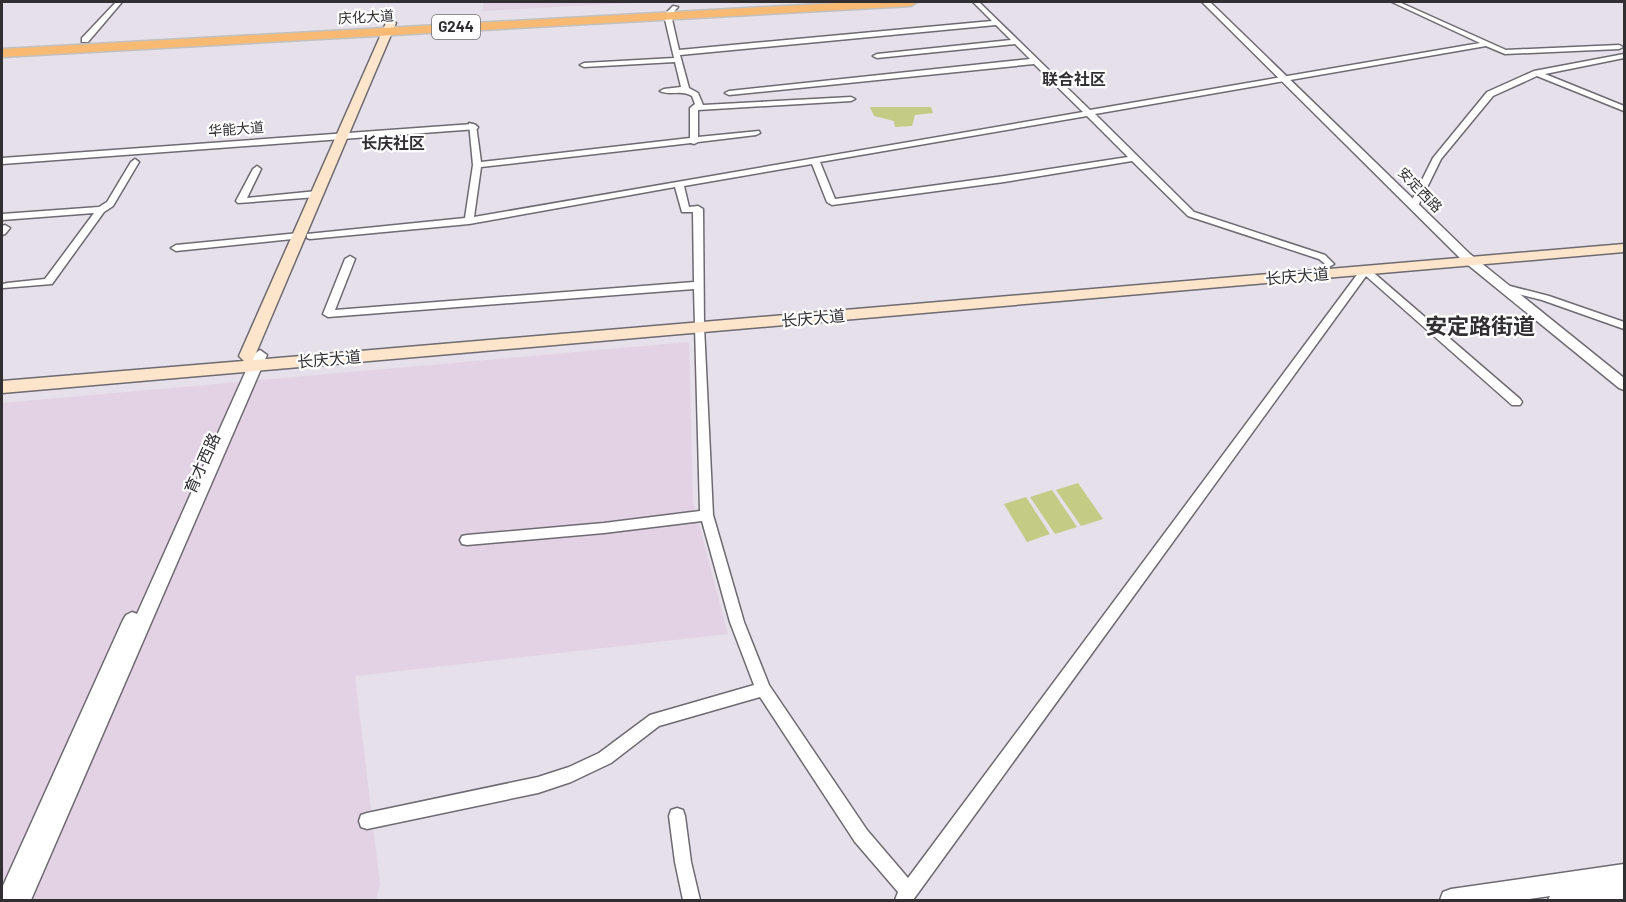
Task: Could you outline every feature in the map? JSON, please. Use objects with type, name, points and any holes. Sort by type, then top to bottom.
[{"type":"highway","name":"庆化大道","points":[[671,11],[713,3],[770,2]]},
{"type":"highway","name":"庆化大道","points":[[2,53],[671,11],[911,2]]},
{"type":"highway","name":"庆化大道","points":[[2,45],[393,27]]},
{"type":"main road","name":"育才西路","points":[[251,361],[393,27]]},
{"type":"main road","name":"育才西路","points":[[304,236],[317,195],[347,135]]},
{"type":"main road","name":"长庆大道","points":[[2,387],[251,361],[1365,270],[1624,239]]},
{"type":"main road","name":"长庆大道","points":[[699,323],[1329,264],[1624,248]]},
{"type":"main road","name":"长庆大道","points":[[2,376],[251,361]]},
{"type":"street","points":[[85,40],[119,2]]},
{"type":"street","points":[[976,2],[1191,214],[1311,253],[1322,257],[1329,264]]},
{"type":"street","name":"安定西路","points":[[1206,2],[1289,79]]},
{"type":"street","name":"安定西路","points":[[1211,2],[1469,257],[1624,385]]},
{"type":"street","points":[[1395,2],[1505,52],[1623,46]]},
{"type":"street","points":[[671,11],[676,57],[685,89]]},
{"type":"street","points":[[584,65],[998,23]]},
{"type":"street","points":[[877,56],[1017,42]]},
{"type":"street","points":[[176,248],[469,220],[1487,44]]},
{"type":"street","points":[[1415,204],[1437,158],[1490,94],[1537,73],[1624,56]]},
{"type":"street","points":[[729,93],[1037,61]]},
{"type":"street","points":[[1537,73],[1624,109]]},
{"type":"street","points":[[664,91],[685,89],[697,96],[699,105],[694,108]]},
{"type":"street","points":[[694,108],[851,99]]},
{"type":"street","points":[[694,108],[694,142]]},
{"type":"street","points":[[469,220],[477,165],[472,126]]},
{"type":"street","name":"华能大道","points":[[2,160],[472,126]]},
{"type":"street","points":[[477,165],[694,142],[756,133]]},
{"type":"street","points":[[815,161],[832,202],[1135,158]]},
{"type":"street","points":[[3,288],[48,282],[100,210],[110,204],[135,162]]},
{"type":"street","points":[[257,169],[241,201],[317,195]]},
{"type":"street","points":[[678,184],[685,210],[698,209],[699,323],[707,515],[737,622],[763,689],[861,836],[906,896],[1365,270],[1516,402]]},
{"type":"street","points":[[2,217],[100,210]]},
{"type":"street","points":[[350,259],[328,314],[699,285]]},
{"type":"street","points":[[1506,288],[1545,298],[1624,326]]},
{"type":"street","name":"安定西路","points":[[1506,288],[1624,378]]},
{"type":"street","name":"育才西路","points":[[7,900],[251,361]]},
{"type":"street","name":"育才西路","points":[[20,900],[251,361]]},
{"type":"street","points":[[467,540],[604,528],[707,515]]},
{"type":"street","points":[[367,821],[538,785],[605,758],[649,727],[654,720],[763,689]]},
{"type":"street","points":[[677,816],[683,862],[692,900]]},
{"type":"street","points":[[1450,900],[1624,875]]},
{"type":"street","points":[[1559,900],[1624,891]]},
{"type":"shaded area","points":[[484,2],[649,2],[482,11]]},
{"type":"shaded area","points":[[689,342],[693,502],[728,634],[355,676],[380,884],[376,900],[2,900],[2,403]]},
{"type":"green space","points":[[870,107],[931,107],[933,113],[915,115],[912,126],[895,127],[894,121],[874,116]]},
{"type":"green space","points":[[1078,483],[1103,519],[1081,526],[1056,490]]},
{"type":"green space","points":[[1052,490],[1077,527],[1055,534],[1030,497]]},
{"type":"green space","points":[[1026,497],[1050,534],[1027,542],[1004,504]]},
{"type":"district","name":"联合社区","points":[[1074,79]]},
{"type":"district","name":"长庆社区","points":[[393,143]]},
{"type":"district","name":"安定路街道","points":[[1480,326]]}]
